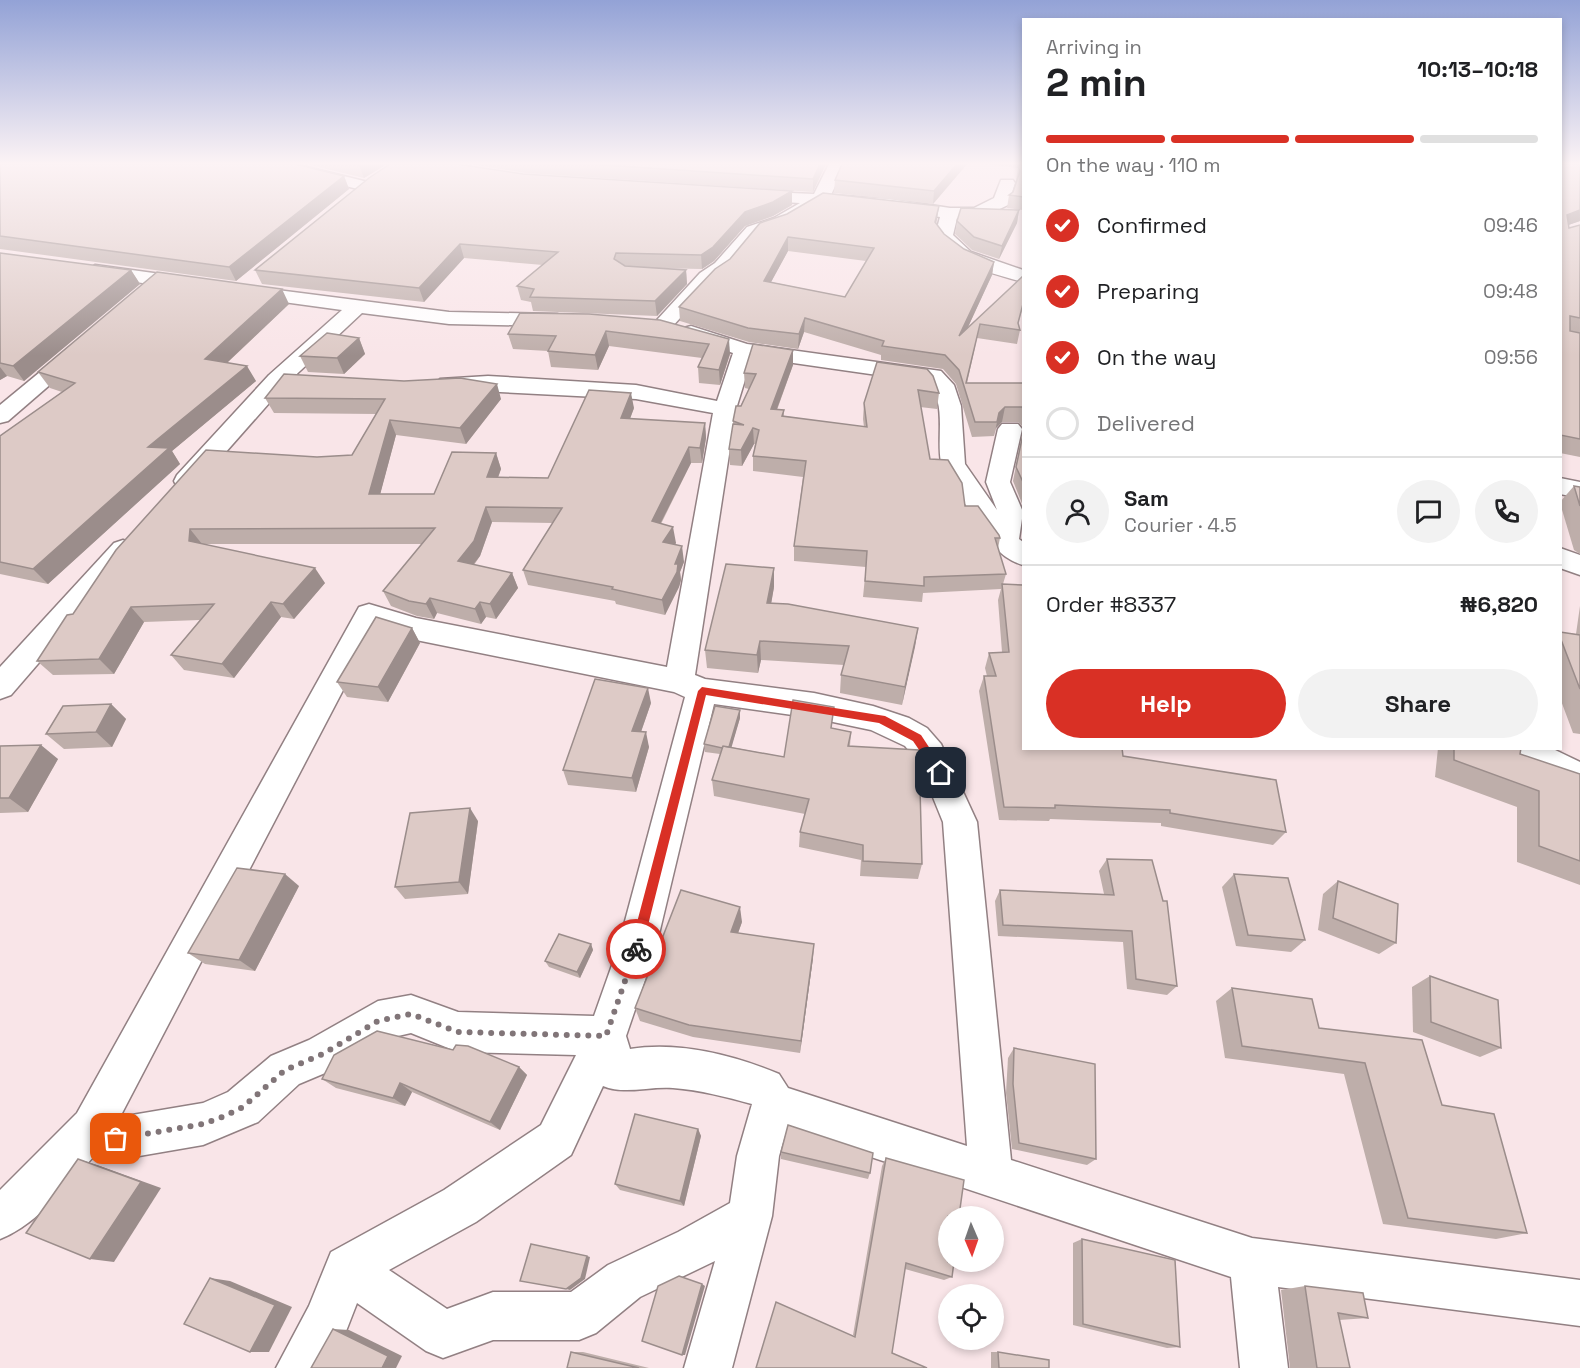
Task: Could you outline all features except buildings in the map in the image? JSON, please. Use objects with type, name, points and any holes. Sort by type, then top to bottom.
[{"type":"street","points":[[663,325],[698,276],[722,267],[753,231],[762,228]]},
{"type":"street","points":[[946,228],[944,236],[965,256],[979,263],[1022,276]]},
{"type":"street","points":[[80,269],[205,286]]},
{"type":"street","points":[[257,276],[233,290],[356,308],[449,318],[581,320]]},
{"type":"street","points":[[136,300],[159,280]]},
{"type":"street","points":[[167,500],[277,380],[356,308]]},
{"type":"street","points":[[640,323],[663,325],[717,339],[744,350],[933,376],[943,385],[950,406],[953,464],[1014,549]]},
{"type":"street","points":[[0,416],[94,337]]},
{"type":"street","points":[[300,1368],[326,1322],[347,1268],[460,1206],[556,1140],[606,1036],[636,951],[691,686],[725,409],[744,350]]},
{"type":"street","points":[[277,380],[309,382]]},
{"type":"street","points":[[431,385],[489,383],[636,392],[725,409]]},
{"type":"street","points":[[1010,429],[998,482],[1011,514],[1014,549]]},
{"type":"street","points":[[1562,486],[1580,490]]},
{"type":"street","points":[[0,687],[135,536]]},
{"type":"street","points":[[1562,558],[1580,566]]},
{"type":"street","points":[[0,1217],[18,1204],[92,1128],[369,614],[416,629],[691,686],[881,719],[917,738],[941,773],[960,822],[991,1175]]},
{"type":"street","points":[[1522,750],[1580,777]]},
{"type":"street","points":[[92,1128],[116,1139],[203,1124],[243,1107],[285,1070],[323,1054],[378,1021],[411,1014],[458,1032],[606,1036]]},
{"type":"street","points":[[606,1036],[616,1071],[640,1066],[703,1070],[765,1088],[774,1104],[1252,1261],[1580,1303]]},
{"type":"street","points":[[708,1368],[750,1216],[758,1156],[774,1104]]},
{"type":"street","points":[[347,1268],[443,1334],[493,1316],[579,1316],[624,1281],[694,1248],[750,1216]]},
{"type":"street","points":[[1252,1261],[1264,1368]]},
{"type":"way so far","points":[[116,1139],[203,1124],[225,1116],[243,1107],[285,1070],[323,1054],[378,1021],[411,1014],[458,1032],[606,1036],[636,949]]},
{"type":"route","points":[[636,949],[702,691],[881,719],[917,738],[941,773]]}]
